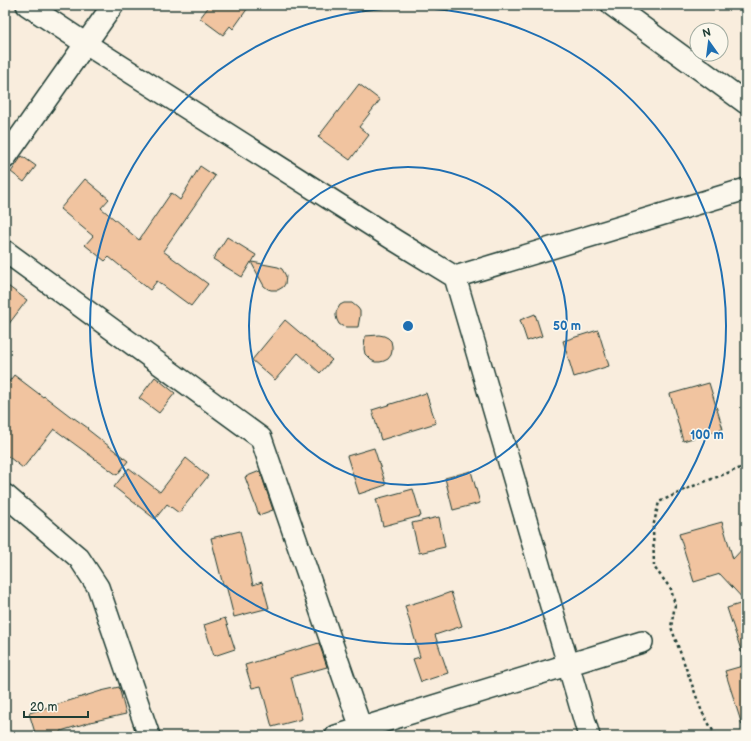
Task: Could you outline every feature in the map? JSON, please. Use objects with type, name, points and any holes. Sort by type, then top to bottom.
[{"type":"street","points":[[27,5],[389,237],[455,277],[589,736]]},
{"type":"street","points":[[5,158],[113,5]]},
{"type":"street","points":[[612,5],[637,12],[746,103]]},
{"type":"street","points":[[455,277],[746,189]]},
{"type":"street","points":[[5,251],[261,438],[362,728]]},
{"type":"street","points":[[5,495],[79,558],[98,587],[149,736]]},
{"type":"street","points":[[336,736],[642,642]]},
{"type":"path","points":[[716,736],[702,712],[672,627],[675,605],[671,589],[654,567],[653,527],[659,502],[691,487],[743,467],[746,464]]},
{"type":"building","points":[[210,5],[250,5],[233,29],[230,26],[223,35],[200,18]]},
{"type":"building","points":[[359,84],[380,100],[359,127],[369,135],[350,160],[318,137]]},
{"type":"building","points":[[22,156],[36,166],[24,182],[11,172]]},
{"type":"building","points":[[200,166],[215,176],[163,251],[208,284],[191,306],[157,281],[150,290],[109,257],[105,261],[85,245],[93,236],[60,209],[85,179],[109,199],[101,208],[139,240],[171,193],[180,200]]},
{"type":"building","points":[[227,237],[256,255],[252,262],[282,269],[286,276],[283,287],[278,290],[271,290],[264,286],[251,262],[242,277],[213,259]]},
{"type":"building","points":[[5,284],[27,300],[5,329]]},
{"type":"building","points":[[344,303],[352,303],[360,311],[358,327],[346,327],[339,324],[336,312],[340,305]]},
{"type":"building","points":[[535,314],[542,336],[527,341],[520,320]]},
{"type":"building","points":[[285,320],[332,360],[320,373],[298,353],[275,380],[252,360]]},
{"type":"building","points":[[598,330],[609,366],[574,377],[563,341]]},
{"type":"building","points":[[379,335],[388,338],[391,341],[392,351],[388,359],[375,362],[365,354],[365,336]]},
{"type":"building","points":[[14,375],[88,428],[87,429],[128,461],[117,475],[54,429],[23,468],[5,454],[5,387]]},
{"type":"building","points":[[155,377],[175,393],[159,413],[139,398]]},
{"type":"building","points":[[709,383],[723,429],[683,441],[670,394]]},
{"type":"building","points":[[426,393],[436,423],[381,440],[372,410]]},
{"type":"building","points":[[374,448],[386,485],[359,494],[347,456]]},
{"type":"building","points":[[186,458],[208,476],[179,513],[167,504],[155,519],[114,487],[129,468],[160,492]]},
{"type":"building","points":[[260,471],[273,510],[259,515],[245,477]]},
{"type":"building","points":[[471,471],[480,503],[453,510],[445,478]]},
{"type":"building","points":[[413,489],[421,516],[383,526],[376,499]]},
{"type":"building","points":[[439,517],[445,547],[419,553],[412,523]]},
{"type":"building","points":[[722,522],[733,559],[746,545],[746,602],[720,574],[694,582],[679,534]]},
{"type":"building","points":[[240,531],[253,585],[262,582],[269,608],[234,617],[226,585],[223,585],[211,538]]},
{"type":"building","points":[[451,592],[462,626],[435,635],[448,673],[421,682],[413,659],[420,657],[405,606],[425,600],[426,601]]},
{"type":"building","points":[[746,602],[746,655],[743,656],[727,608]]},
{"type":"building","points":[[225,618],[235,649],[214,656],[204,625]]},
{"type":"building","points":[[319,643],[327,667],[291,677],[302,719],[272,727],[261,686],[252,688],[245,665]]},
{"type":"building","points":[[746,665],[746,725],[742,725],[725,671]]},
{"type":"building","points":[[119,687],[126,714],[90,722],[50,736],[36,736],[29,713]]}]
